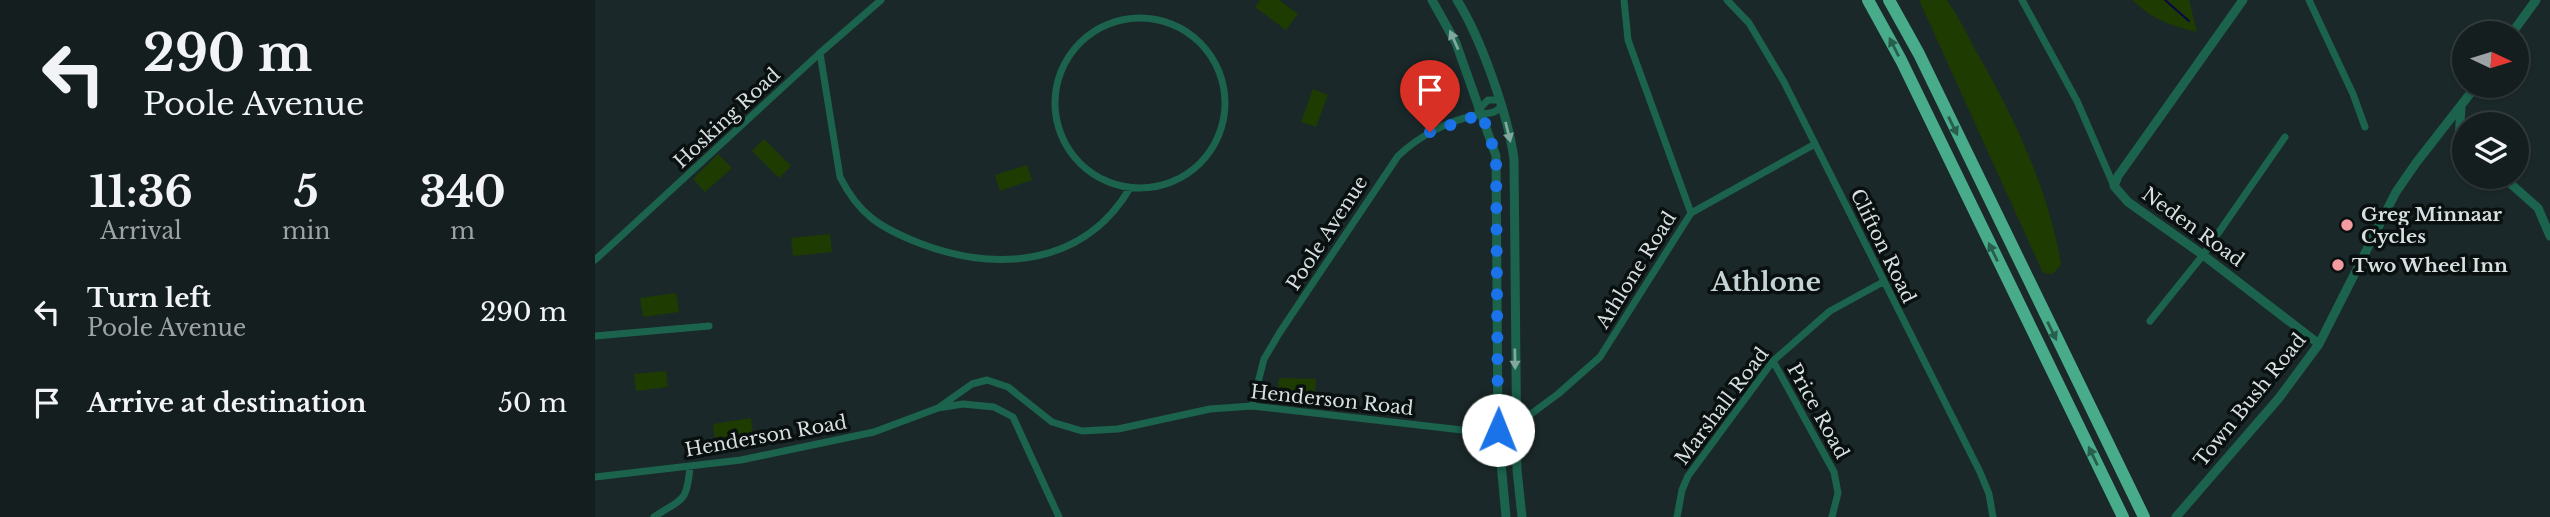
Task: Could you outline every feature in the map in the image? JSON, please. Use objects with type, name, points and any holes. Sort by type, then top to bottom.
[{"type":"highway","points":[[1868,0],[1901,60],[2123,517]]},
{"type":"highway","points":[[1889,0],[1919,54],[2143,517]]},
{"type":"street","name":"Hosking Road","points":[[595,260],[881,0]]},
{"type":"street","points":[[1432,0],[1456,43],[1478,112],[1492,141],[1497,169],[1498,430],[1506,517]]},
{"type":"street","points":[[1457,0],[1476,38],[1500,103],[1514,159],[1517,481],[1523,517]]},
{"type":"street","points":[[1624,0],[1628,40],[1691,212]]},
{"type":"street","name":"Clifton Road","points":[[1727,0],[1749,23],[1784,82],[1980,472],[1989,494],[1993,517]]},
{"type":"street","name":"Neden Road","points":[[2022,0],[2077,101],[2114,186],[2128,202],[2203,255],[2319,344]]},
{"type":"street","points":[[2114,186],[2118,176],[2243,0]]},
{"type":"street","points":[[2309,0],[2353,94],[2365,127]]},
{"type":"street","points":[[2521,21],[2536,0]]},
{"type":"street","points":[[1142,17],[1175,25],[1190,32],[1204,45],[1215,61],[1222,83],[1224,111],[1219,137],[1208,155],[1196,167],[1165,184],[1130,188],[1095,176],[1069,152],[1057,125],[1053,101],[1063,64],[1071,52],[1090,35],[1109,24],[1142,17]]},
{"type":"street","points":[[820,53],[840,177],[859,207],[872,220],[899,234],[965,258],[992,261],[1030,258],[1075,242],[1097,228],[1118,208],[1130,188]]},
{"type":"street","name":"Town Bush Road","points":[[2176,517],[2279,398],[2319,344],[2396,192],[2468,98]]},
{"type":"street","name":"Poole Avenue","points":[[1252,406],[1264,359],[1384,173],[1411,144],[1430,132],[1478,112],[1495,113],[1500,103],[1488,100],[1478,112]]},
{"type":"street","points":[[2462,107],[2462,112]]},
{"type":"street","points":[[2444,128],[2452,135]]},
{"type":"street","points":[[2150,321],[2203,255],[2285,137]]},
{"type":"street","name":"Athlone Road","points":[[1498,430],[1516,425],[1599,357],[1691,212],[1815,144]]},
{"type":"street","points":[[2517,189],[2538,208],[2550,236]]},
{"type":"street","points":[[1498,275],[1514,274]]},
{"type":"street","name":"Marshall Road","points":[[1677,517],[1682,490],[1688,476],[1773,361],[1830,310],[1883,282]]},
{"type":"street","points":[[1497,287],[1514,287]]},
{"type":"street","points":[[595,336],[709,326]]},
{"type":"street","name":"Price Road","points":[[1773,361],[1833,472],[1838,494],[1832,517]]},
{"type":"street","name":"Henderson Road","points":[[938,408],[972,384],[987,380],[1001,383],[1025,398],[1052,422],[1082,431],[1118,429],[1210,410],[1252,406],[1462,430],[1498,430]]},
{"type":"street","points":[[972,384],[972,403],[994,407],[1013,417],[1059,517]]},
{"type":"street","name":"Henderson Road","points":[[595,477],[741,460],[874,432],[938,408],[972,403]]},
{"type":"street","points":[[654,517],[683,498],[690,466]]},
{"type":"green space","points":[[1260,0],[1279,0],[1298,14],[1286,30],[1255,7]]},
{"type":"green space","points":[[1919,0],[1947,0],[2016,127],[2048,208],[2061,264],[2053,274],[2043,273]]},
{"type":"green space","points":[[2133,0],[2189,0],[2197,32],[2162,21]]},
{"type":"green space","points":[[1313,89],[1328,95],[1316,127],[1301,122]]},
{"type":"green space","points":[[764,139],[791,166],[779,178],[752,151]]},
{"type":"green space","points":[[718,154],[732,168],[705,192],[693,179]]},
{"type":"green space","points":[[1027,165],[1032,180],[1000,191],[995,175]]},
{"type":"green space","points":[[830,234],[832,252],[793,256],[791,238]]},
{"type":"green space","points":[[676,293],[679,312],[643,317],[640,298]]},
{"type":"green space","points":[[666,371],[668,387],[636,391],[634,374]]},
{"type":"green space","points":[[1279,378],[1316,379],[1315,396],[1278,394]]},
{"type":"green space","points":[[751,418],[754,440],[716,446],[713,424]]},
{"type":"waterway","points":[[2165,0],[2189,21]]},
{"type":"place","name":"Greg Minnaar Cycles","points":[[2347,225]]},
{"type":"place","name":"Two Wheel Inn","points":[[2338,265]]},
{"type":"district","name":"Athlone","points":[[1766,282]]},
{"type":"route","points":[[1430,132],[1482,114],[1496,156],[1498,430]]}]
